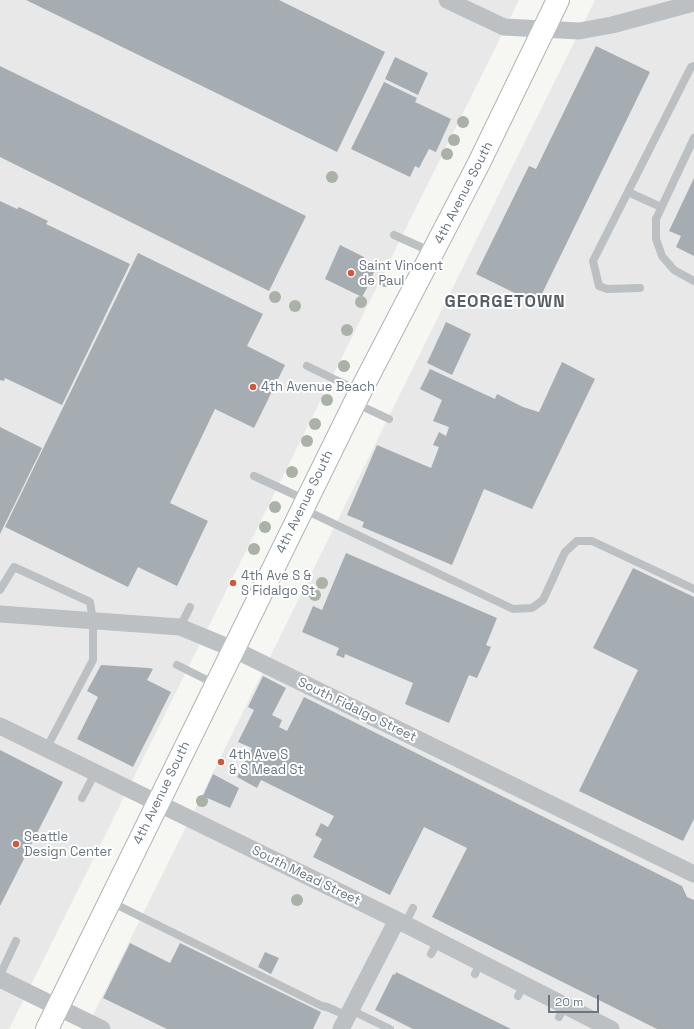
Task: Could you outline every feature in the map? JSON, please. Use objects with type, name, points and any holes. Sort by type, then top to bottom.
[{"type":"main road","name":"4th Avenue South","points":[[47,1029],[357,397],[483,156],[558,0]]},
{"type":"street","points":[[447,0],[504,27],[579,31],[694,3]]},
{"type":"street","name":"South Fidalgo Street","points":[[0,614],[180,627],[233,649],[694,874]]},
{"type":"street","name":"South Mead Street","points":[[0,726],[401,922],[435,947],[562,1011],[611,1029]]},
{"type":"street","points":[[347,1018],[401,922]]},
{"type":"street","points":[[0,979],[102,1029]]},
{"type":"lane","points":[[691,0],[694,3]]},
{"type":"lane","points":[[640,288],[606,289],[599,286],[594,261],[690,67],[694,66]]},
{"type":"lane","points":[[694,138],[656,219],[656,239],[662,256],[674,270],[694,281]]},
{"type":"lane","points":[[628,192],[661,208]]},
{"type":"lane","points":[[394,234],[433,252]]},
{"type":"lane","points":[[307,366],[357,397],[388,419]]},
{"type":"lane","points":[[254,476],[304,504],[513,609],[532,608],[543,600],[565,552],[577,542],[592,541],[694,589]]},
{"type":"lane","points":[[0,590],[14,567],[90,602],[93,621],[93,660],[46,749]]},
{"type":"lane","points":[[180,627],[190,607]]},
{"type":"lane","points":[[177,665],[216,684]]},
{"type":"lane","points":[[82,798],[95,773]]},
{"type":"lane","points":[[110,901],[347,1018],[390,1029]]},
{"type":"lane","points":[[401,922],[413,908]]},
{"type":"lane","points":[[0,976],[16,940]]},
{"type":"shaded area","points":[[0,0],[519,0],[9,1029],[0,1029]]},
{"type":"shaded area","points":[[595,0],[694,0],[694,1029],[86,1029]]},
{"type":"building","points":[[26,0],[279,0],[385,52],[337,152]]},
{"type":"building","points":[[596,46],[650,72],[537,304],[476,274],[529,166],[536,169]]},
{"type":"building","points":[[395,57],[428,73],[418,95],[385,79]]},
{"type":"building","points":[[0,66],[306,216],[269,291],[0,157]]},
{"type":"building","points":[[384,82],[417,98],[415,102],[451,119],[436,152],[429,149],[419,168],[415,166],[410,177],[351,149]]},
{"type":"building","points":[[694,178],[694,256],[676,247],[681,236],[669,231]]},
{"type":"building","points":[[0,201],[17,209],[19,207],[48,221],[46,224],[130,264],[62,405],[5,378],[4,381],[0,380]]},
{"type":"building","points":[[340,245],[364,257],[363,260],[377,266],[371,278],[375,280],[371,287],[368,286],[362,297],[325,279]]},
{"type":"building","points":[[138,253],[263,314],[247,346],[285,365],[254,428],[215,409],[170,503],[208,521],[177,586],[138,567],[128,587],[5,527]]},
{"type":"building","points":[[446,322],[471,334],[452,375],[427,363]]},
{"type":"building","points":[[562,362],[595,379],[532,509],[484,489],[452,565],[362,527],[364,522],[347,515],[377,445],[431,468],[439,447],[433,445],[439,432],[446,436],[449,427],[433,421],[442,400],[420,389],[430,369],[495,399],[497,394],[523,407],[539,412]]},
{"type":"building","points":[[0,427],[42,448],[0,534]]},
{"type":"building","points":[[346,553],[497,618],[486,645],[491,647],[477,678],[469,675],[449,723],[405,704],[413,683],[345,654],[344,658],[336,655],[339,648],[302,632],[313,606],[322,610]]},
{"type":"building","points":[[633,568],[694,597],[694,819],[683,841],[579,791],[638,670],[593,648]]},
{"type":"building","points":[[101,665],[153,669],[147,680],[171,692],[133,767],[77,739],[98,697],[87,691]]},
{"type":"building","points":[[263,676],[286,688],[272,715],[282,720],[279,727],[287,731],[304,697],[682,886],[687,897],[694,900],[694,1029],[657,1029],[432,917],[467,848],[424,827],[390,895],[313,857],[322,839],[315,835],[321,823],[328,827],[334,816],[261,780],[257,788],[237,777],[252,748],[238,742],[254,710],[248,707]]},
{"type":"building","name":"Seattle Design Center","points":[[0,750],[63,782],[0,906]]},
{"type":"building","points":[[213,774],[239,788],[230,808],[203,796]]},
{"type":"building","points":[[130,943],[170,963],[180,943],[321,1012],[313,1029],[167,1029],[103,998]]},
{"type":"building","points":[[265,952],[279,958],[271,974],[258,967]]},
{"type":"building","points":[[396,972],[511,1029],[413,1029],[375,1010],[393,974],[395,975]]},
{"type":"place","name":"Saint Vincent de Paul","points":[[351,273]]},
{"type":"place","name":"4th Avenue Beach","points":[[253,387]]},
{"type":"place","name":"4th Ave S & S Fidalgo St","points":[[233,583]]},
{"type":"place","name":"4th Ave S & S Mead St","points":[[221,762]]},
{"type":"place","name":"Seattle Design Center","points":[[16,844]]},
{"type":"district","name":"GEORGETOWN","points":[[505,302]]}]
